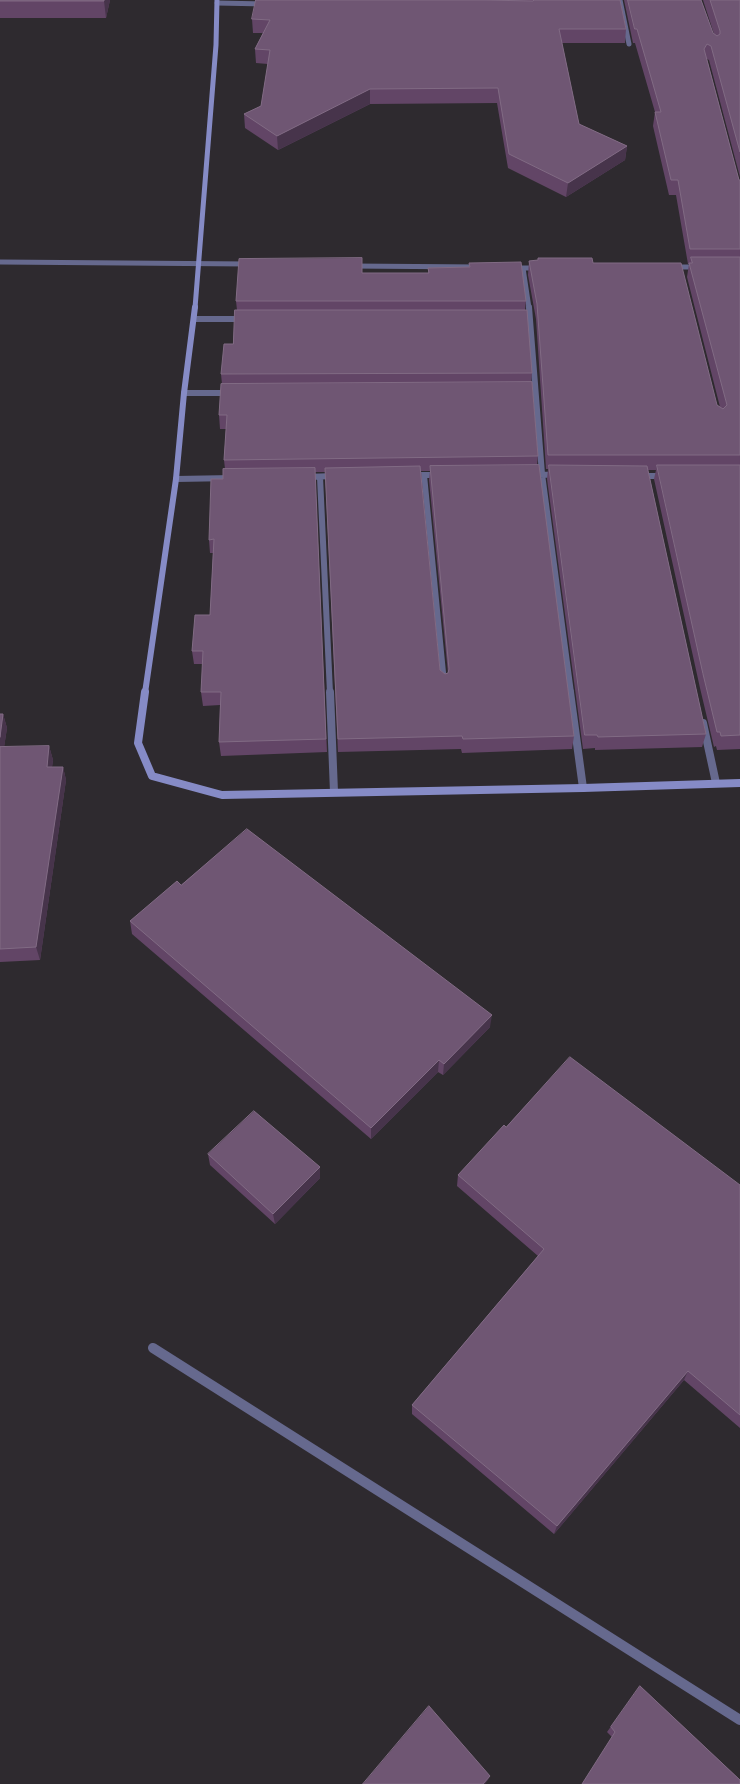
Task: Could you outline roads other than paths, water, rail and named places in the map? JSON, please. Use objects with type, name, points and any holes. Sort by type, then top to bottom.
[{"type":"street","points":[[620,0],[629,44]]},
{"type":"street","points":[[272,4],[217,1],[216,45],[194,319],[184,393],[176,479],[138,743],[152,776],[222,795],[583,788],[740,783]]},
{"type":"street","points":[[0,262],[254,264]]},
{"type":"street","points":[[341,266],[483,267]]},
{"type":"street","points":[[664,267],[702,267]]},
{"type":"street","points":[[680,267],[682,274]]},
{"type":"street","points":[[507,268],[546,268]]},
{"type":"street","points":[[523,268],[531,319],[542,474],[583,788]]},
{"type":"street","points":[[194,319],[256,319]]},
{"type":"street","points":[[523,319],[531,319]]},
{"type":"street","points":[[527,391],[535,391]]},
{"type":"street","points":[[184,393],[240,393]]},
{"type":"street","points":[[526,474],[565,475]]},
{"type":"street","points":[[402,475],[448,475]]},
{"type":"street","points":[[424,475],[444,683]]},
{"type":"street","points":[[296,477],[342,476]]},
{"type":"street","points":[[633,476],[671,476]]},
{"type":"street","points":[[648,476],[650,484]]},
{"type":"street","points":[[320,477],[334,792]]},
{"type":"street","points":[[176,479],[240,478]]},
{"type":"street","points":[[701,714],[716,783]]},
{"type":"street","points":[[154,1348],[740,1720]]}]
